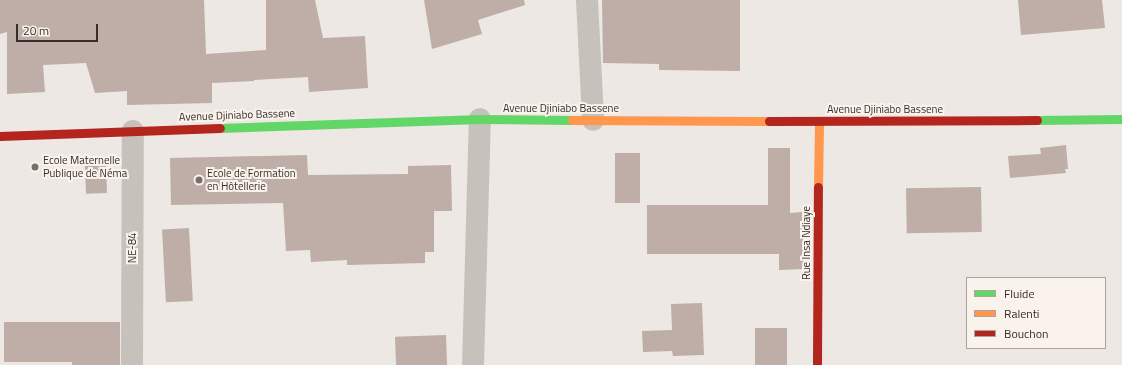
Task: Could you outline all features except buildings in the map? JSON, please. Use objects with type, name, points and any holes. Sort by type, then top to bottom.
[{"type":"main road","name":"Avenue Djiniabo Bassene","points":[[0,136],[480,119],[819,121],[1122,119]]},
{"type":"main road","name":"Rue Insa Ndiaye","points":[[817,365],[819,121]]},
{"type":"street","points":[[587,0],[593,120]]},
{"type":"street","points":[[473,365],[480,119]]},
{"type":"street","name":"NE-84","points":[[132,365],[133,131]]},
{"type":"traffic: fast","points":[[220,128],[480,119],[572,120]]},
{"type":"traffic: fast","points":[[1037,120],[1122,119]]},
{"type":"traffic: slow","points":[[572,120],[769,121]]},
{"type":"traffic: slow","points":[[818,187],[819,121]]},
{"type":"traffic: jam","points":[[769,121],[1037,120]]},
{"type":"traffic: jam","points":[[0,136],[220,128]]},
{"type":"traffic: jam","points":[[817,365],[818,187]]},
{"type":"place","name":"Ecole Maternelle Publique de Néma","points":[[35,167]]},
{"type":"place","name":"Ecole de Formation en Hôtellerie","points":[[199,180]]}]
